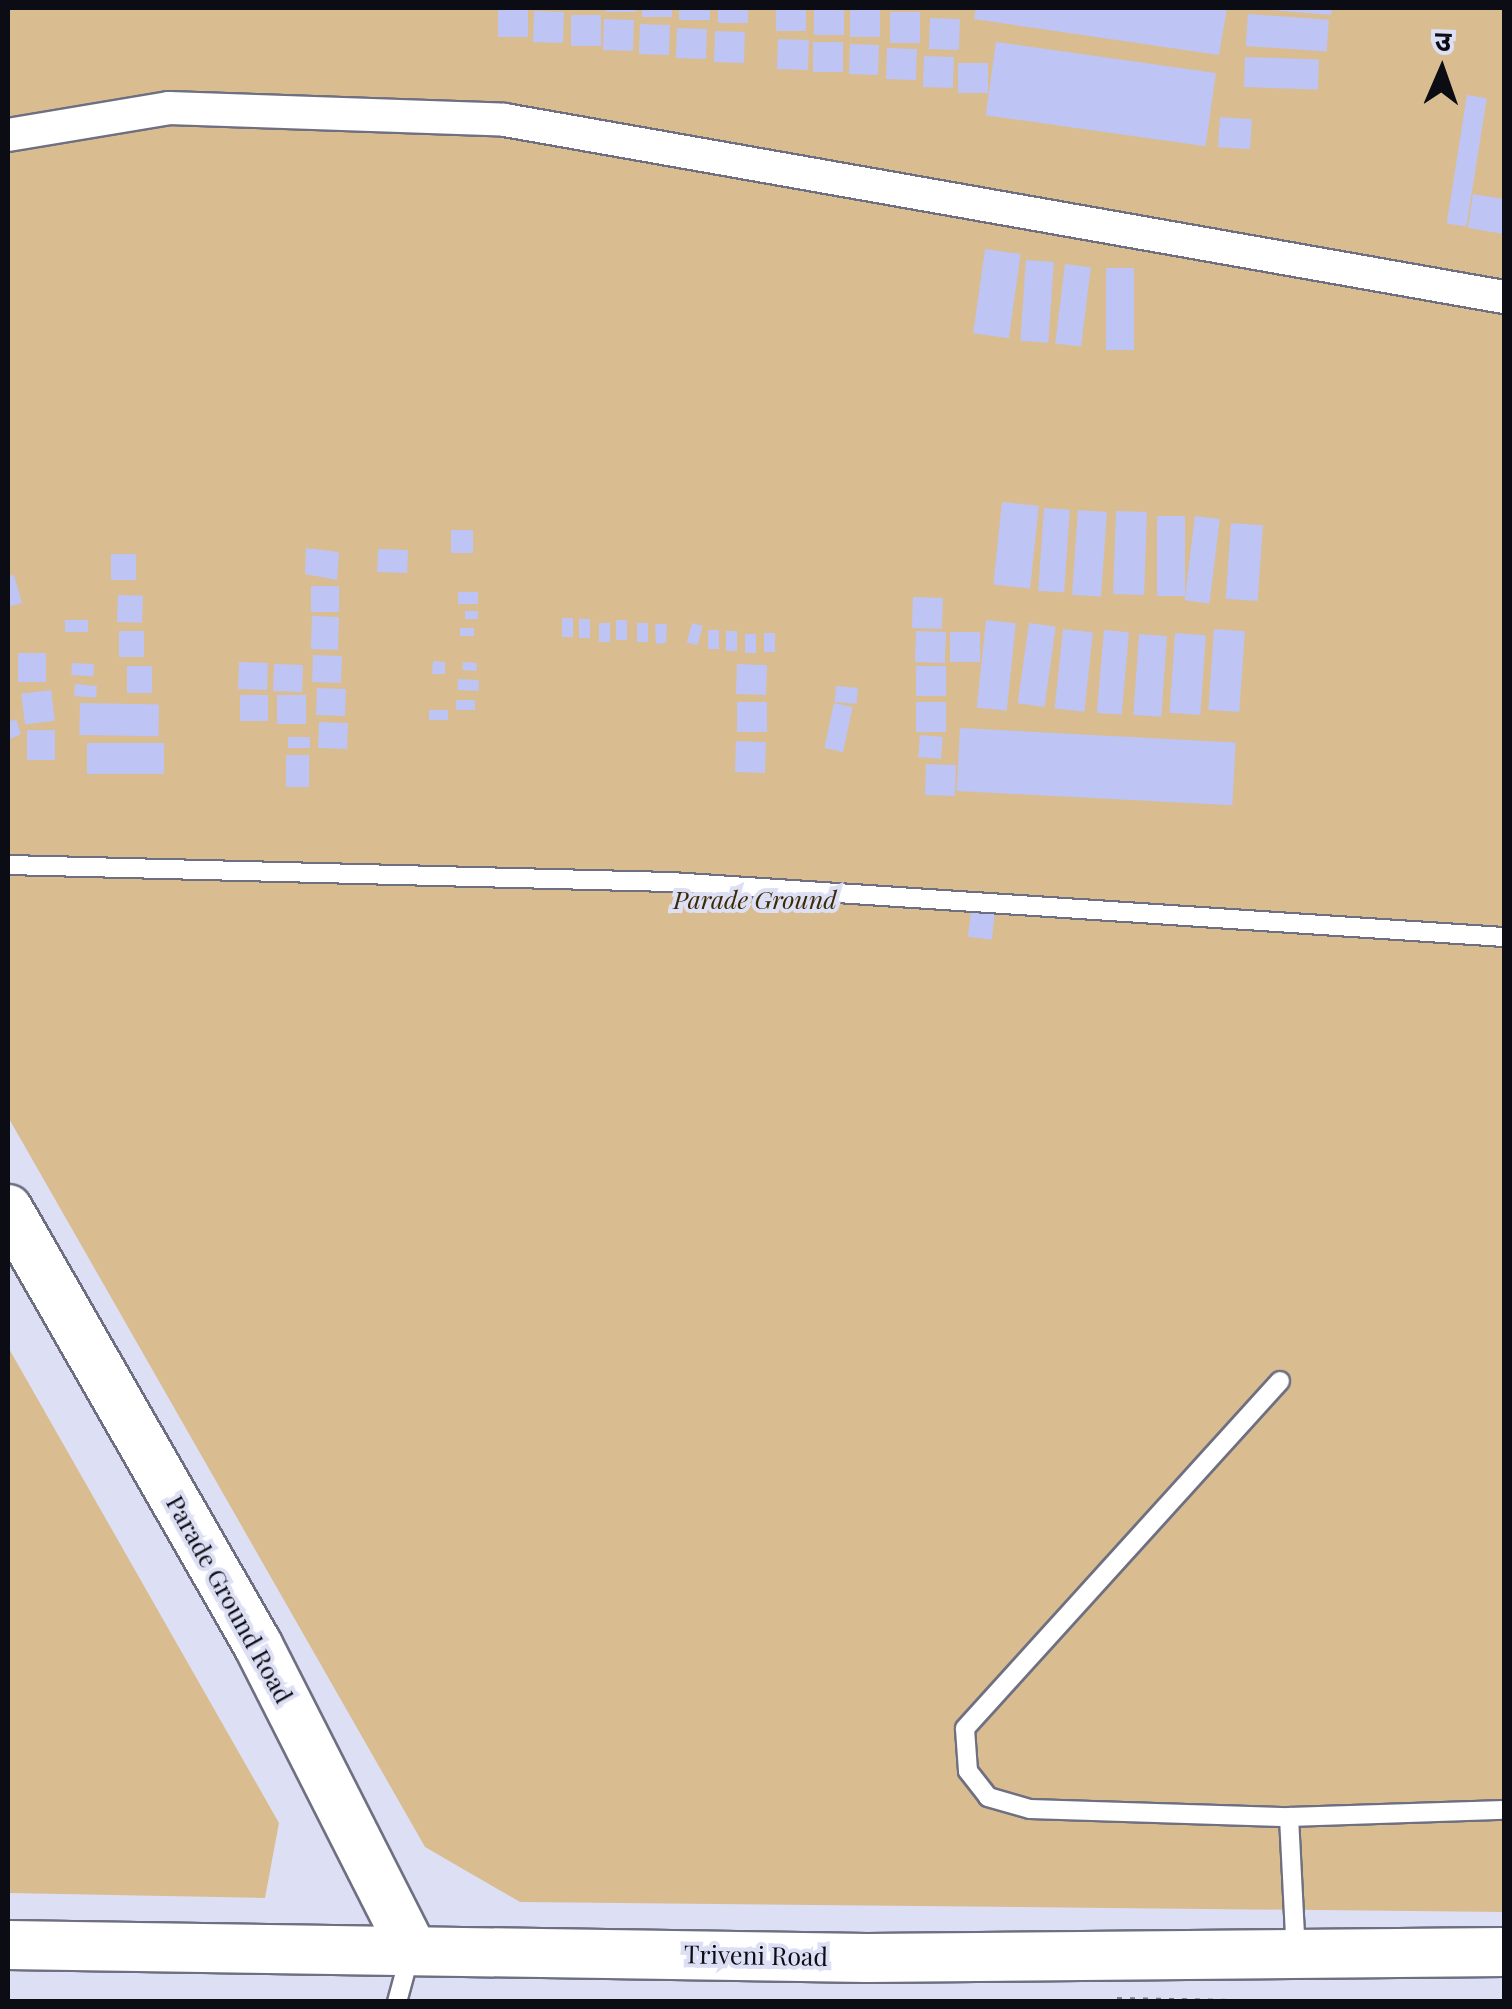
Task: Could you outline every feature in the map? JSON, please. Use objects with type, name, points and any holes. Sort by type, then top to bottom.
[{"type":"main road","name":"Parade Ground Road","points":[[8,1209],[258,1645],[412,1948]]},
{"type":"main road","name":"Triveni Road","points":[[8,1945],[1504,1952]]},
{"type":"street","points":[[8,135],[169,108],[505,120],[1504,297]]},
{"type":"lane","points":[[8,865],[670,882],[1504,937]]},
{"type":"lane","points":[[1280,1381],[965,1730],[963,1745],[988,1797],[1030,1809],[1289,1817],[1504,1810]]},
{"type":"lane","points":[[1289,1817],[1296,1954]]},
{"type":"lane","points":[[397,2002],[412,1948]]},
{"type":"green space","name":"Parade Ground","points":[[8,8],[1504,8],[1504,1912],[520,1902],[425,1847],[8,1117]]},
{"type":"green space","points":[[8,1347],[279,1823],[265,1898],[8,1893]]},
{"type":"building","points":[[498,8],[528,8],[528,37],[498,37]]},
{"type":"building","points":[[606,8],[636,8],[636,12],[606,12]]},
{"type":"building","points":[[642,8],[672,8],[672,17],[642,17]]},
{"type":"building","points":[[679,8],[710,8],[710,20],[679,20]]},
{"type":"building","points":[[718,8],[748,8],[748,23],[718,23]]},
{"type":"building","points":[[776,8],[806,8],[806,31],[776,31]]},
{"type":"building","points":[[814,8],[844,8],[844,35],[814,35]]},
{"type":"building","points":[[850,8],[880,8],[880,37],[850,37]]},
{"type":"building","points":[[976,8],[1227,8],[1219,55],[974,19]]},
{"type":"building","points":[[1245,8],[1332,8],[1331,15]]},
{"type":"building","points":[[534,11],[564,12],[563,43],[533,42]]},
{"type":"building","points":[[890,12],[920,12],[920,43],[890,43]]},
{"type":"building","points":[[1248,14],[1329,20],[1327,52],[1246,46]]},
{"type":"building","points":[[571,15],[601,15],[601,46],[571,46]]},
{"type":"building","points":[[930,18],[960,19],[959,50],[929,49]]},
{"type":"building","points":[[604,19],[634,20],[633,51],[603,50]]},
{"type":"building","points":[[640,24],[670,25],[669,55],[639,54]]},
{"type":"building","points":[[677,28],[707,29],[706,59],[676,58]]},
{"type":"building","points":[[715,31],[745,32],[744,63],[714,62]]},
{"type":"building","points":[[778,39],[809,40],[808,70],[777,69]]},
{"type":"building","points":[[813,42],[843,42],[843,72],[813,72]]},
{"type":"building","points":[[996,42],[1216,73],[1206,146],[986,115]]},
{"type":"building","points":[[850,44],[879,45],[878,75],[849,74]]},
{"type":"building","points":[[887,48],[917,49],[916,80],[886,79]]},
{"type":"building","points":[[924,56],[954,57],[953,88],[923,87]]},
{"type":"building","points":[[1245,57],[1319,60],[1318,90],[1244,87]]},
{"type":"building","points":[[958,63],[988,63],[988,93],[958,93]]},
{"type":"building","points":[[1467,95],[1487,98],[1466,227],[1447,223]]},
{"type":"building","points":[[1220,117],[1252,119],[1250,149],[1218,147]]},
{"type":"building","points":[[1473,194],[1504,199],[1504,234],[1468,228]]},
{"type":"building","points":[[985,249],[1021,254],[1009,338],[973,333]]},
{"type":"building","points":[[1026,260],[1054,262],[1048,343],[1020,341]]},
{"type":"building","points":[[1065,264],[1091,267],[1081,347],[1055,343]]},
{"type":"building","points":[[1106,268],[1134,268],[1134,350],[1106,350]]},
{"type":"building","points":[[1002,502],[1039,506],[1030,588],[993,585]]},
{"type":"building","points":[[1044,508],[1070,510],[1064,593],[1038,591]]},
{"type":"building","points":[[1078,510],[1107,512],[1101,597],[1072,595]]},
{"type":"building","points":[[1116,511],[1147,512],[1144,595],[1113,594]]},
{"type":"building","points":[[1157,516],[1185,516],[1185,596],[1157,596]]},
{"type":"building","points":[[1195,516],[1220,519],[1209,603],[1185,600]]},
{"type":"building","points":[[1231,523],[1263,525],[1258,601],[1226,599]]},
{"type":"building","points":[[451,530],[473,530],[473,553],[451,553]]},
{"type":"building","points":[[306,548],[339,552],[337,580],[305,574]]},
{"type":"building","points":[[378,549],[408,550],[407,573],[377,572]]},
{"type":"building","points":[[111,554],[136,554],[136,580],[111,580]]},
{"type":"building","points":[[14,575],[22,603],[8,607],[8,576]]},
{"type":"building","points":[[311,586],[339,586],[339,612],[311,612]]},
{"type":"building","points":[[458,592],[478,592],[478,604],[458,604]]},
{"type":"building","points":[[118,595],[143,596],[142,623],[117,622]]},
{"type":"building","points":[[913,597],[943,598],[942,629],[912,628]]},
{"type":"building","points":[[465,611],[478,611],[478,619],[465,619]]},
{"type":"building","points":[[312,616],[339,617],[338,650],[311,649]]},
{"type":"building","points":[[562,618],[573,618],[573,637],[562,637]]},
{"type":"building","points":[[579,619],[590,619],[590,638],[579,638]]},
{"type":"building","points":[[65,620],[88,620],[88,632],[65,632]]},
{"type":"building","points":[[616,620],[627,620],[627,640],[616,640]]},
{"type":"building","points":[[986,620],[1016,623],[1007,711],[977,708]]},
{"type":"building","points":[[599,623],[610,623],[610,642],[599,642]]},
{"type":"building","points":[[637,623],[648,623],[648,642],[637,642]]},
{"type":"building","points":[[692,623],[703,626],[697,645],[687,642]]},
{"type":"building","points":[[1029,623],[1056,627],[1044,707],[1018,703]]},
{"type":"building","points":[[655,624],[667,624],[666,643],[656,644]]},
{"type":"building","points":[[460,628],[474,628],[474,636],[460,636]]},
{"type":"building","points":[[1063,629],[1093,632],[1084,712],[1055,709]]},
{"type":"building","points":[[1214,629],[1245,631],[1239,712],[1208,710]]},
{"type":"building","points":[[708,630],[719,630],[719,649],[708,649]]},
{"type":"building","points":[[1104,630],[1129,632],[1122,715],[1097,713]]},
{"type":"building","points":[[119,631],[144,631],[144,657],[119,657]]},
{"type":"building","points":[[726,631],[737,631],[737,651],[726,651]]},
{"type":"building","points":[[916,631],[946,632],[945,663],[915,662]]},
{"type":"building","points":[[950,632],[980,632],[980,662],[950,662]]},
{"type":"building","points":[[764,633],[775,633],[775,652],[764,652]]},
{"type":"building","points":[[1175,633],[1206,635],[1200,715],[1169,713]]},
{"type":"building","points":[[745,634],[756,634],[756,653],[745,653]]},
{"type":"building","points":[[1139,634],[1167,636],[1161,717],[1133,715]]},
{"type":"building","points":[[18,653],[46,653],[46,682],[18,682]]},
{"type":"building","points":[[313,655],[342,656],[341,683],[312,682]]},
{"type":"building","points":[[433,661],[445,662],[445,674],[432,674]]},
{"type":"building","points":[[239,662],[268,663],[267,690],[238,689]]},
{"type":"building","points":[[463,662],[477,663],[476,671],[462,670]]},
{"type":"building","points":[[72,663],[94,664],[93,676],[71,675]]},
{"type":"building","points":[[274,664],[303,665],[302,692],[273,691]]},
{"type":"building","points":[[737,664],[767,665],[766,695],[736,694]]},
{"type":"building","points":[[127,666],[152,666],[152,693],[127,693]]},
{"type":"building","points":[[916,666],[946,666],[946,696],[916,696]]},
{"type":"building","points":[[458,679],[479,680],[478,691],[457,690]]},
{"type":"building","points":[[75,684],[97,686],[96,698],[74,696]]},
{"type":"building","points":[[836,686],[858,688],[857,704],[835,702]]},
{"type":"building","points":[[317,688],[346,689],[345,716],[316,715]]},
{"type":"building","points":[[51,690],[55,721],[25,724],[21,694]]},
{"type":"building","points":[[240,695],[268,695],[268,721],[240,721]]},
{"type":"building","points":[[277,695],[306,695],[306,724],[277,724]]},
{"type":"building","points":[[456,700],[475,700],[475,710],[456,710]]},
{"type":"building","points":[[737,702],[767,702],[767,732],[737,732]]},
{"type":"building","points":[[916,702],[946,702],[946,732],[916,732]]},
{"type":"building","points":[[80,703],[159,704],[158,736],[79,735]]},
{"type":"building","points":[[834,703],[853,707],[843,752],[824,748]]},
{"type":"building","points":[[429,710],[448,710],[448,720],[429,720]]},
{"type":"building","points":[[16,719],[21,734],[8,740],[8,722]]},
{"type":"building","points":[[319,722],[348,723],[347,749],[318,748]]},
{"type":"building","points":[[960,728],[1236,742],[1232,805],[957,791]]},
{"type":"building","points":[[27,730],[55,730],[55,760],[27,760]]},
{"type":"building","points":[[920,735],[943,737],[941,759],[918,757]]},
{"type":"building","points":[[288,737],[310,737],[310,748],[288,748]]},
{"type":"building","points":[[736,741],[766,742],[765,773],[735,772]]},
{"type":"building","points":[[87,743],[164,743],[164,774],[87,774]]},
{"type":"building","points":[[286,755],[309,755],[309,787],[286,787]]},
{"type":"building","points":[[926,764],[956,765],[955,796],[925,795]]},
{"type":"building","points":[[971,911],[995,914],[992,940],[968,937]]}]
